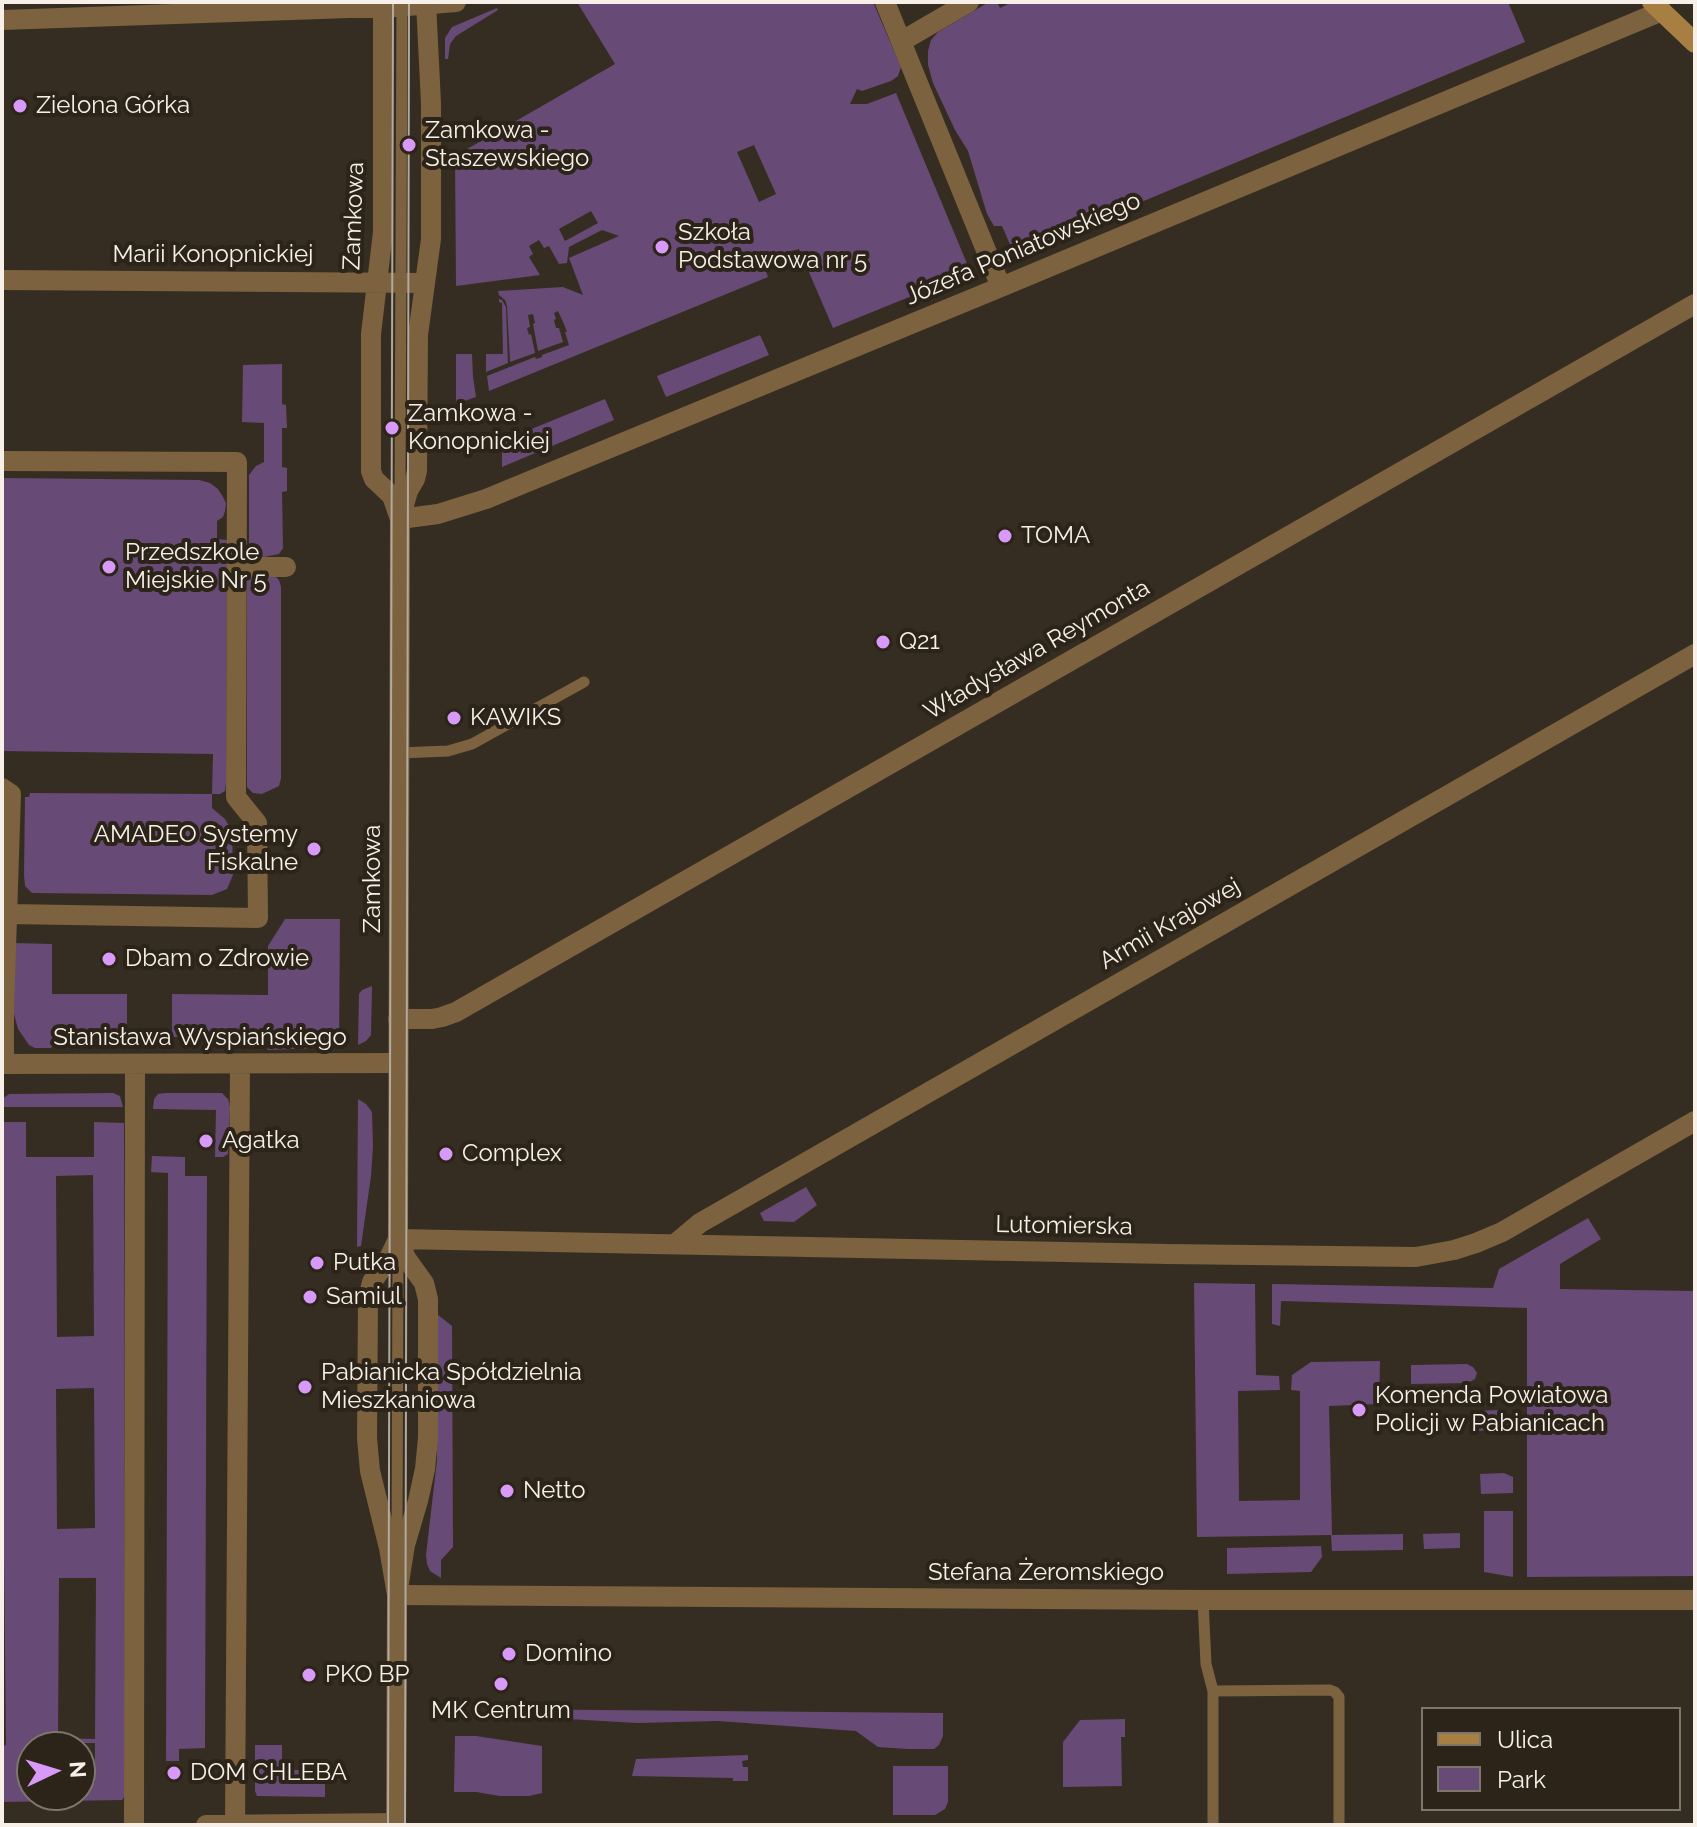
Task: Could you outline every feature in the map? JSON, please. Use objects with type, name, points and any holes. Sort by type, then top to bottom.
[{"type":"main road","points":[[1657,6],[1695,43]]},
{"type":"street","points":[[2,20],[456,2]]},
{"type":"street","points":[[885,2],[1001,287]]},
{"type":"street","points":[[902,41],[969,2]]},
{"type":"street","name":"Zamkowa","points":[[394,4],[383,232],[371,334],[371,471],[374,479],[392,496],[400,519]]},
{"type":"street","name":"Zamkowa","points":[[396,1824],[397,1595],[405,1545],[425,1469],[428,1438],[428,1299],[424,1283],[406,1258],[398,1239],[400,519],[417,471],[418,335],[431,239],[431,103],[426,4]]},
{"type":"street","name":"Józefa Poniatowskiego","points":[[400,519],[438,514],[486,499],[1001,287],[1657,6]]},
{"type":"street","name":"Marii Konopnickiej","points":[[2,280],[424,283]]},
{"type":"street","name":"Władysława Reymonta","points":[[398,1019],[432,1019],[456,1012],[1695,304]]},
{"type":"street","points":[[2,461],[237,462],[236,797],[257,823],[258,918],[7,914]]},
{"type":"street","points":[[238,567],[286,567]]},
{"type":"street","name":"Armii Krajowej","points":[[675,1244],[700,1223],[1695,654]]},
{"type":"street","points":[[3,1064],[7,791]]},
{"type":"street","name":"Stanisława Wyspiańskiego","points":[[3,1064],[398,1063]]},
{"type":"street","points":[[134,1825],[135,1064]]},
{"type":"street","points":[[235,1824],[240,1064]]},
{"type":"street","name":"Lutomierska","points":[[398,1239],[1416,1257],[1454,1250],[1502,1232],[1695,1121]]},
{"type":"street","name":"Zamkowa","points":[[397,1595],[370,1471],[367,1395],[368,1299],[372,1282],[398,1239]]},
{"type":"street","name":"Stefana Żeromskiego","points":[[397,1595],[1695,1600]]},
{"type":"street","points":[[206,1825],[396,1824]]},
{"type":"lane","points":[[394,4],[400,283],[400,519]]},
{"type":"lane","points":[[399,753],[448,751],[472,744],[584,682]]},
{"type":"lane","points":[[397,1595],[398,1239]]},
{"type":"lane","points":[[1203,1600],[1206,1664],[1213,1691],[1213,1825]]},
{"type":"lane","points":[[1213,1691],[1335,1692],[1339,1697],[1339,1825]]},
{"type":"green space","points":[[577,2],[873,2],[901,67],[898,76],[891,81],[862,91],[857,89],[850,104],[867,104],[896,93],[968,266],[963,275],[833,328],[799,249],[770,261],[761,258],[768,277],[489,391],[487,376],[569,345],[558,311],[554,313],[554,320],[563,342],[538,351],[533,314],[528,315],[530,327],[527,328],[535,353],[510,362],[507,306],[498,291],[563,287],[583,295],[569,258],[619,236],[602,230],[569,247],[567,263],[559,264],[549,246],[544,248],[539,240],[529,246],[533,254],[529,257],[540,275],[456,286],[455,156],[615,64]],"holes":[[[754,145],[776,194],[759,202],[737,152]],[[591,211],[598,223],[565,241],[559,229]]]},
{"type":"green space","points":[[989,2],[997,2],[1000,8],[1012,2],[1508,2],[1525,42],[1019,253],[1012,249],[1002,226],[994,226],[987,214],[968,151],[933,83],[928,65],[931,40],[938,32]]},
{"type":"green space","points":[[497,8],[456,36],[450,44],[448,59],[445,59],[445,38],[452,27]]},
{"type":"green space","points":[[499,299],[506,307],[508,363],[486,372],[486,354],[503,354],[502,303]]},
{"type":"green space","points":[[760,335],[769,355],[666,397],[657,376]]},
{"type":"green space","points":[[456,354],[472,354],[476,397],[456,404]]},
{"type":"green space","points":[[282,364],[282,404],[286,405],[287,428],[282,428],[282,467],[287,468],[287,491],[282,492],[283,548],[279,554],[264,557],[250,552],[249,475],[264,462],[264,423],[242,422],[243,365]]},
{"type":"green space","points":[[605,399],[614,420],[502,467],[502,441]]},
{"type":"green space","name":"Przedszkole Miejskie Nr 5","points":[[2,478],[199,480],[218,489],[226,503],[223,517],[217,521],[217,539],[227,540],[225,791],[212,794],[213,754],[2,751]]},
{"type":"green space","points":[[272,573],[281,587],[281,778],[279,786],[262,794],[253,793],[247,787],[247,581],[254,574]]},
{"type":"green space","points":[[30,793],[212,794],[212,808],[225,819],[232,831],[233,875],[227,889],[212,895],[32,893],[25,886],[25,797],[29,797]]},
{"type":"green space","points":[[285,919],[340,919],[339,1047],[268,1050],[264,1037],[172,1037],[172,994],[268,995],[268,946]]},
{"type":"green space","points":[[14,943],[52,944],[52,994],[127,994],[127,1036],[59,1036],[51,1048],[29,1045],[18,1029],[14,1014]]},
{"type":"green space","points":[[372,986],[371,1035],[358,1045],[359,994]]},
{"type":"green space","points":[[113,1093],[120,1096],[123,1107],[2,1107],[2,1099],[9,1094]]},
{"type":"green space","points":[[222,1093],[230,1107],[228,1154],[215,1157],[216,1110],[153,1109],[158,1094]]},
{"type":"green space","points":[[358,1099],[372,1112],[373,1147],[361,1246],[357,1247]]},
{"type":"green space","points":[[2,1122],[26,1122],[26,1157],[94,1157],[94,1122],[124,1123],[125,1796],[122,1800],[96,1800],[96,1578],[59,1578],[58,1731],[16,1731],[16,1802],[2,1802],[2,1746],[6,1745]],"holes":[[[93,1175],[94,1336],[57,1337],[56,1176]],[[94,1388],[95,1528],[57,1529],[56,1389]]]},
{"type":"green space","points":[[152,1156],[185,1157],[185,1176],[207,1176],[205,1748],[179,1749],[179,1761],[166,1761],[168,1173],[151,1172]]},
{"type":"green space","points":[[806,1187],[817,1205],[794,1222],[764,1221],[760,1213]]},
{"type":"green space","points":[[1588,1218],[1601,1239],[1560,1264],[1560,1289],[1695,1291],[1695,1576],[1527,1577],[1527,1308],[1281,1301],[1280,1326],[1272,1324],[1272,1284],[1493,1288],[1499,1269]]},
{"type":"green space","points":[[1194,1283],[1255,1284],[1256,1375],[1279,1376],[1280,1390],[1238,1391],[1239,1501],[1300,1500],[1300,1391],[1291,1390],[1292,1375],[1311,1362],[1380,1361],[1379,1404],[1329,1406],[1332,1535],[1403,1534],[1403,1550],[1332,1551],[1331,1535],[1197,1537]]},
{"type":"green space","points":[[437,1314],[452,1326],[453,1547],[441,1560],[441,1578],[430,1571],[426,1555],[437,1460]]},
{"type":"green space","points":[[1467,1364],[1477,1373],[1475,1379],[1468,1383],[1411,1384],[1411,1365]]},
{"type":"green space","points":[[1475,1411],[1505,1411],[1511,1426],[1505,1430],[1476,1431]]},
{"type":"green space","points":[[1504,1473],[1513,1477],[1513,1493],[1481,1494],[1480,1474]]},
{"type":"green space","points":[[1484,1511],[1513,1511],[1513,1577],[1484,1572]]},
{"type":"green space","points":[[1460,1533],[1460,1548],[1424,1549],[1423,1534]]},
{"type":"green space","points":[[1321,1546],[1322,1557],[1311,1572],[1227,1574],[1227,1548]]},
{"type":"green space","points":[[486,1709],[943,1713],[943,1736],[934,1749],[908,1749],[878,1747],[856,1731],[718,1721],[637,1723],[533,1717],[491,1718]]},
{"type":"green space","points":[[1125,1719],[1125,1737],[1121,1737],[1122,1786],[1063,1787],[1063,1742],[1080,1720]]},
{"type":"green space","points":[[455,1736],[542,1746],[542,1793],[500,1796],[454,1792]]},
{"type":"green space","points":[[255,1745],[282,1745],[280,1770],[325,1770],[325,1797],[257,1796]]},
{"type":"green space","points":[[748,1755],[748,1760],[742,1761],[743,1767],[748,1767],[748,1781],[632,1776],[636,1759]]},
{"type":"green space","points":[[893,1766],[948,1766],[948,1802],[945,1809],[935,1815],[893,1815]]},
{"type":"tram line","points":[[388,1825],[393,2]]},
{"type":"tram line","points":[[405,1825],[409,2]]},
{"type":"place","name":"Zielona Górka","points":[[20,106]]},
{"type":"place","name":"Zamkowa - Staszewskiego","points":[[409,145]]},
{"type":"place","name":"Szkoła Podstawowa nr 5","points":[[662,247]]},
{"type":"place","name":"Zamkowa - Konopnickiej","points":[[392,428]]},
{"type":"place","name":"TOMA","points":[[1005,536]]},
{"type":"place","name":"Przedszkole Miejskie Nr 5","points":[[109,567]]},
{"type":"place","name":"Q21","points":[[883,642]]},
{"type":"place","name":"KAWIKS","points":[[454,718]]},
{"type":"place","name":"AMADEO Systemy Fiskalne","points":[[314,849]]},
{"type":"place","name":"Dbam o Zdrowie","points":[[109,959]]},
{"type":"place","name":"Agatka","points":[[206,1141]]},
{"type":"place","name":"Complex","points":[[446,1154]]},
{"type":"place","name":"Putka","points":[[317,1263]]},
{"type":"place","name":"Samiul","points":[[310,1297]]},
{"type":"place","name":"Pabianicka Spółdzielnia Mieszkaniowa","points":[[305,1387]]},
{"type":"place","name":"Komenda Powiatowa Policji w Pabianicach","points":[[1359,1410]]},
{"type":"place","name":"Netto","points":[[507,1491]]},
{"type":"place","name":"Domino","points":[[509,1654]]},
{"type":"place","name":"PKO BP","points":[[309,1675]]},
{"type":"place","name":"MK Centrum","points":[[501,1684]]},
{"type":"place","name":"DOM CHLEBA","points":[[174,1773]]}]
